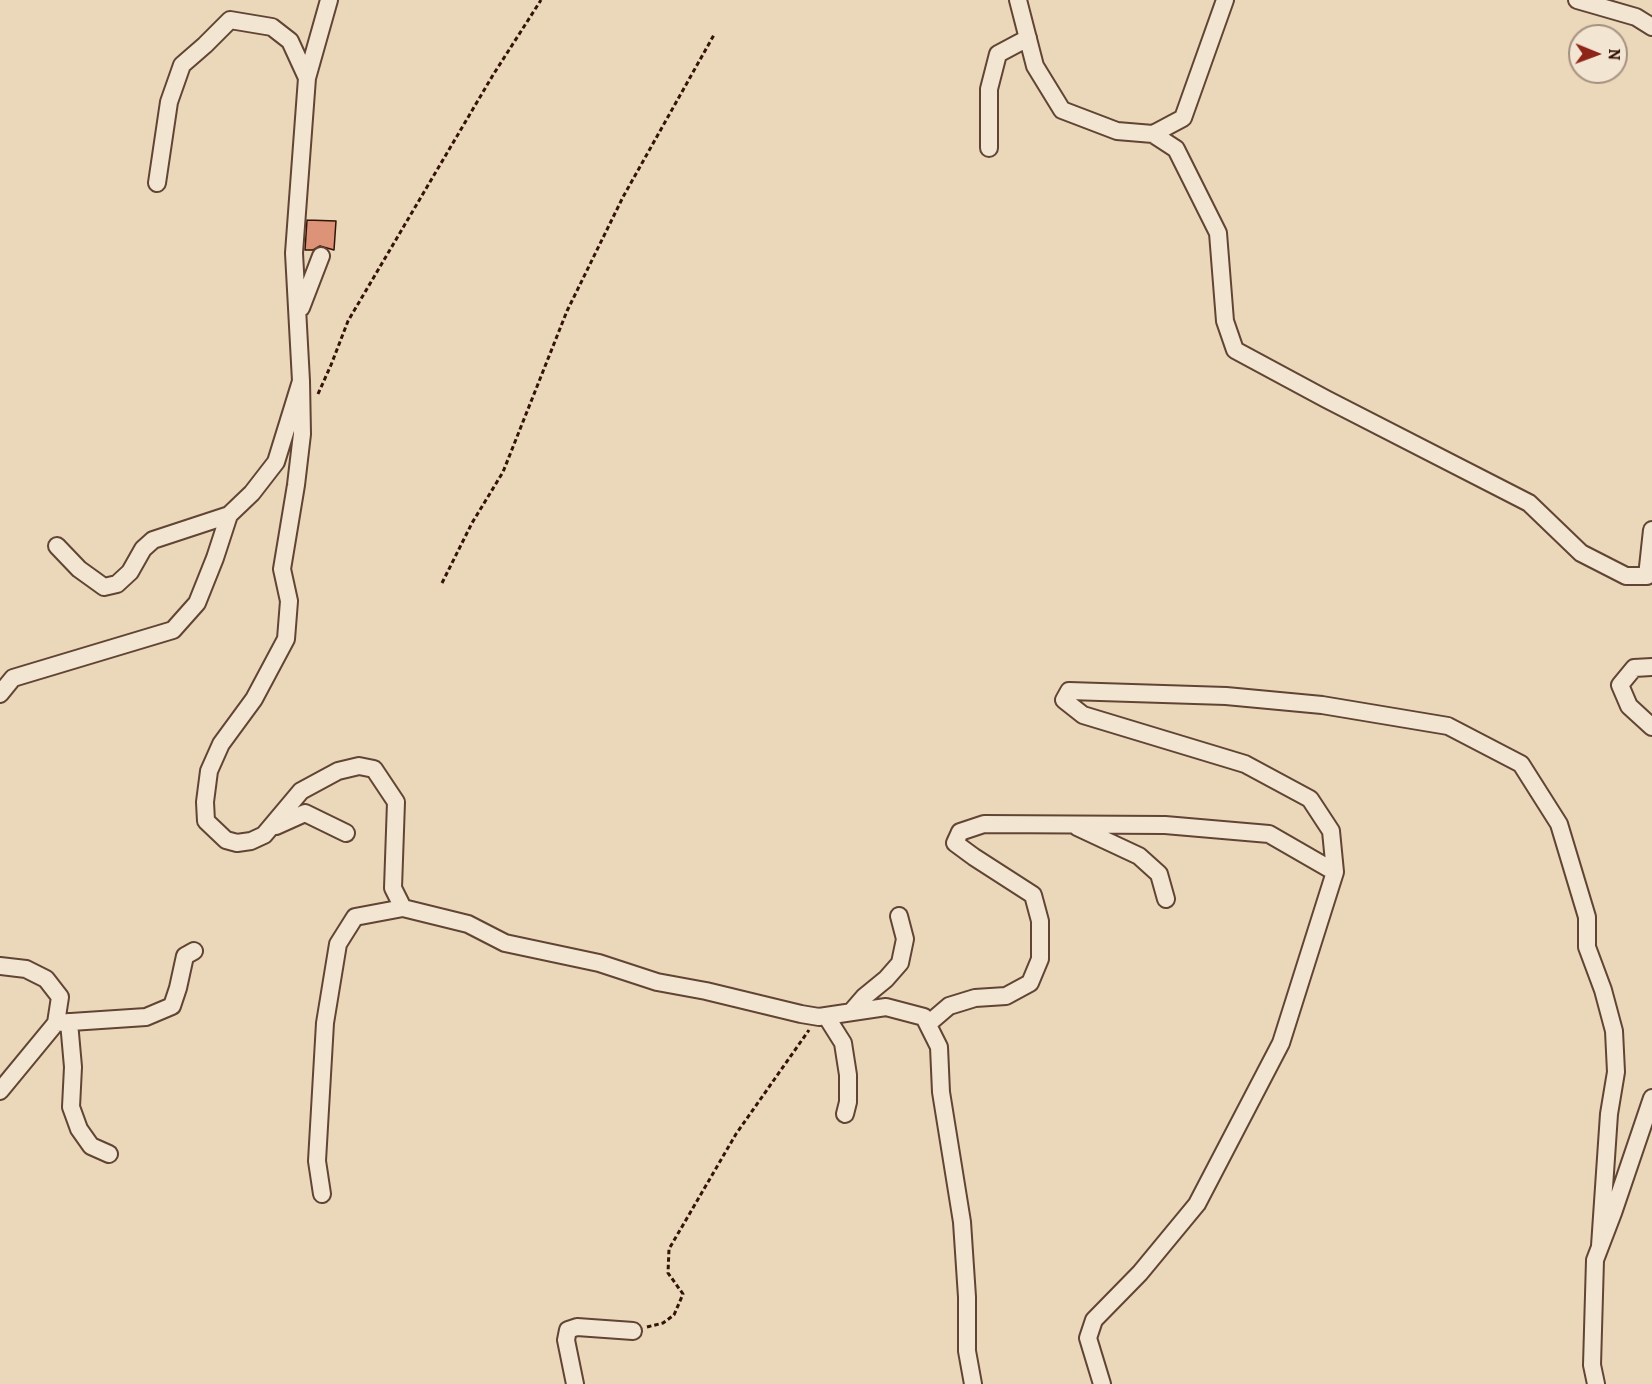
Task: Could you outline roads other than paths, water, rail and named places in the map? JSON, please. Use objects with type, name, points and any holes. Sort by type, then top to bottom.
[{"type":"street","points":[[328,0],[307,78],[294,253],[302,381],[302,434],[297,485],[282,569],[289,601],[286,639],[254,699],[221,744],[209,771],[205,802],[206,821],[226,840],[237,843],[251,841],[264,835],[301,791],[338,771],[359,766],[374,769],[396,802],[393,888],[403,908]]},
{"type":"street","points":[[1018,0],[1035,66],[1062,110],[1117,131],[1153,134],[1176,149],[1218,233],[1225,321],[1235,350],[1529,503],[1581,553],[1626,576],[1647,576],[1652,530]]},
{"type":"street","points":[[1153,134],[1183,118],[1225,0]]},
{"type":"street","points":[[1577,0],[1636,17],[1652,27]]},
{"type":"street","points":[[157,183],[169,102],[182,65],[206,45],[230,20],[272,27],[290,41],[307,78]]},
{"type":"street","points":[[989,148],[989,89],[999,54],[1028,38]]},
{"type":"street","points":[[298,318],[321,256]]},
{"type":"street","points":[[57,546],[79,569],[104,587],[117,584],[130,572],[143,549],[153,540],[229,515],[252,493],[276,462],[302,381]]},
{"type":"street","points":[[0,694],[13,678],[173,630],[197,603],[229,515]]},
{"type":"street","points":[[1652,667],[1634,668],[1620,686],[1629,706],[1652,727]]},
{"type":"street","points":[[1102,1384],[1088,1338],[1094,1320],[1140,1274],[1197,1204],[1281,1043],[1335,872],[1331,831],[1310,799],[1245,765],[1083,715],[1064,700],[1069,691],[1227,696],[1322,705],[1448,726],[1521,764],[1559,824],[1587,916],[1587,947],[1603,990],[1614,1030],[1616,1072],[1609,1114],[1600,1246]]},
{"type":"street","points":[[270,829],[305,813],[346,833]]},
{"type":"street","points":[[928,1024],[949,1006],[975,998],[1006,996],[1030,983],[1040,959],[1040,921],[1033,895],[955,843],[960,832],[984,824],[1166,825],[1269,834],[1335,872]]},
{"type":"street","points":[[1070,825],[1139,856],[1159,874],[1166,899]]},
{"type":"street","points":[[322,1194],[317,1161],[325,1023],[338,944],[355,917],[403,908],[468,924],[505,943],[599,963],[657,982],[706,990],[823,1016],[886,1007],[924,1017],[939,1047],[941,1092],[962,1222],[968,1298],[967,1351],[973,1384]]},
{"type":"street","points":[[851,1012],[900,963],[905,939],[899,916]]},
{"type":"street","points":[[0,1091],[63,1022],[146,1017],[172,1006],[185,956],[194,951]]},
{"type":"street","points":[[0,966],[26,969],[46,979],[60,997],[73,1067],[71,1107],[78,1129],[91,1146],[110,1154]]},
{"type":"street","points":[[823,1016],[843,1043],[848,1075],[848,1102],[845,1114]]},
{"type":"street","points":[[1596,1384],[1592,1365],[1595,1260],[1652,1098]]},
{"type":"street","points":[[575,1384],[566,1340],[568,1330],[577,1327],[633,1331]]}]
